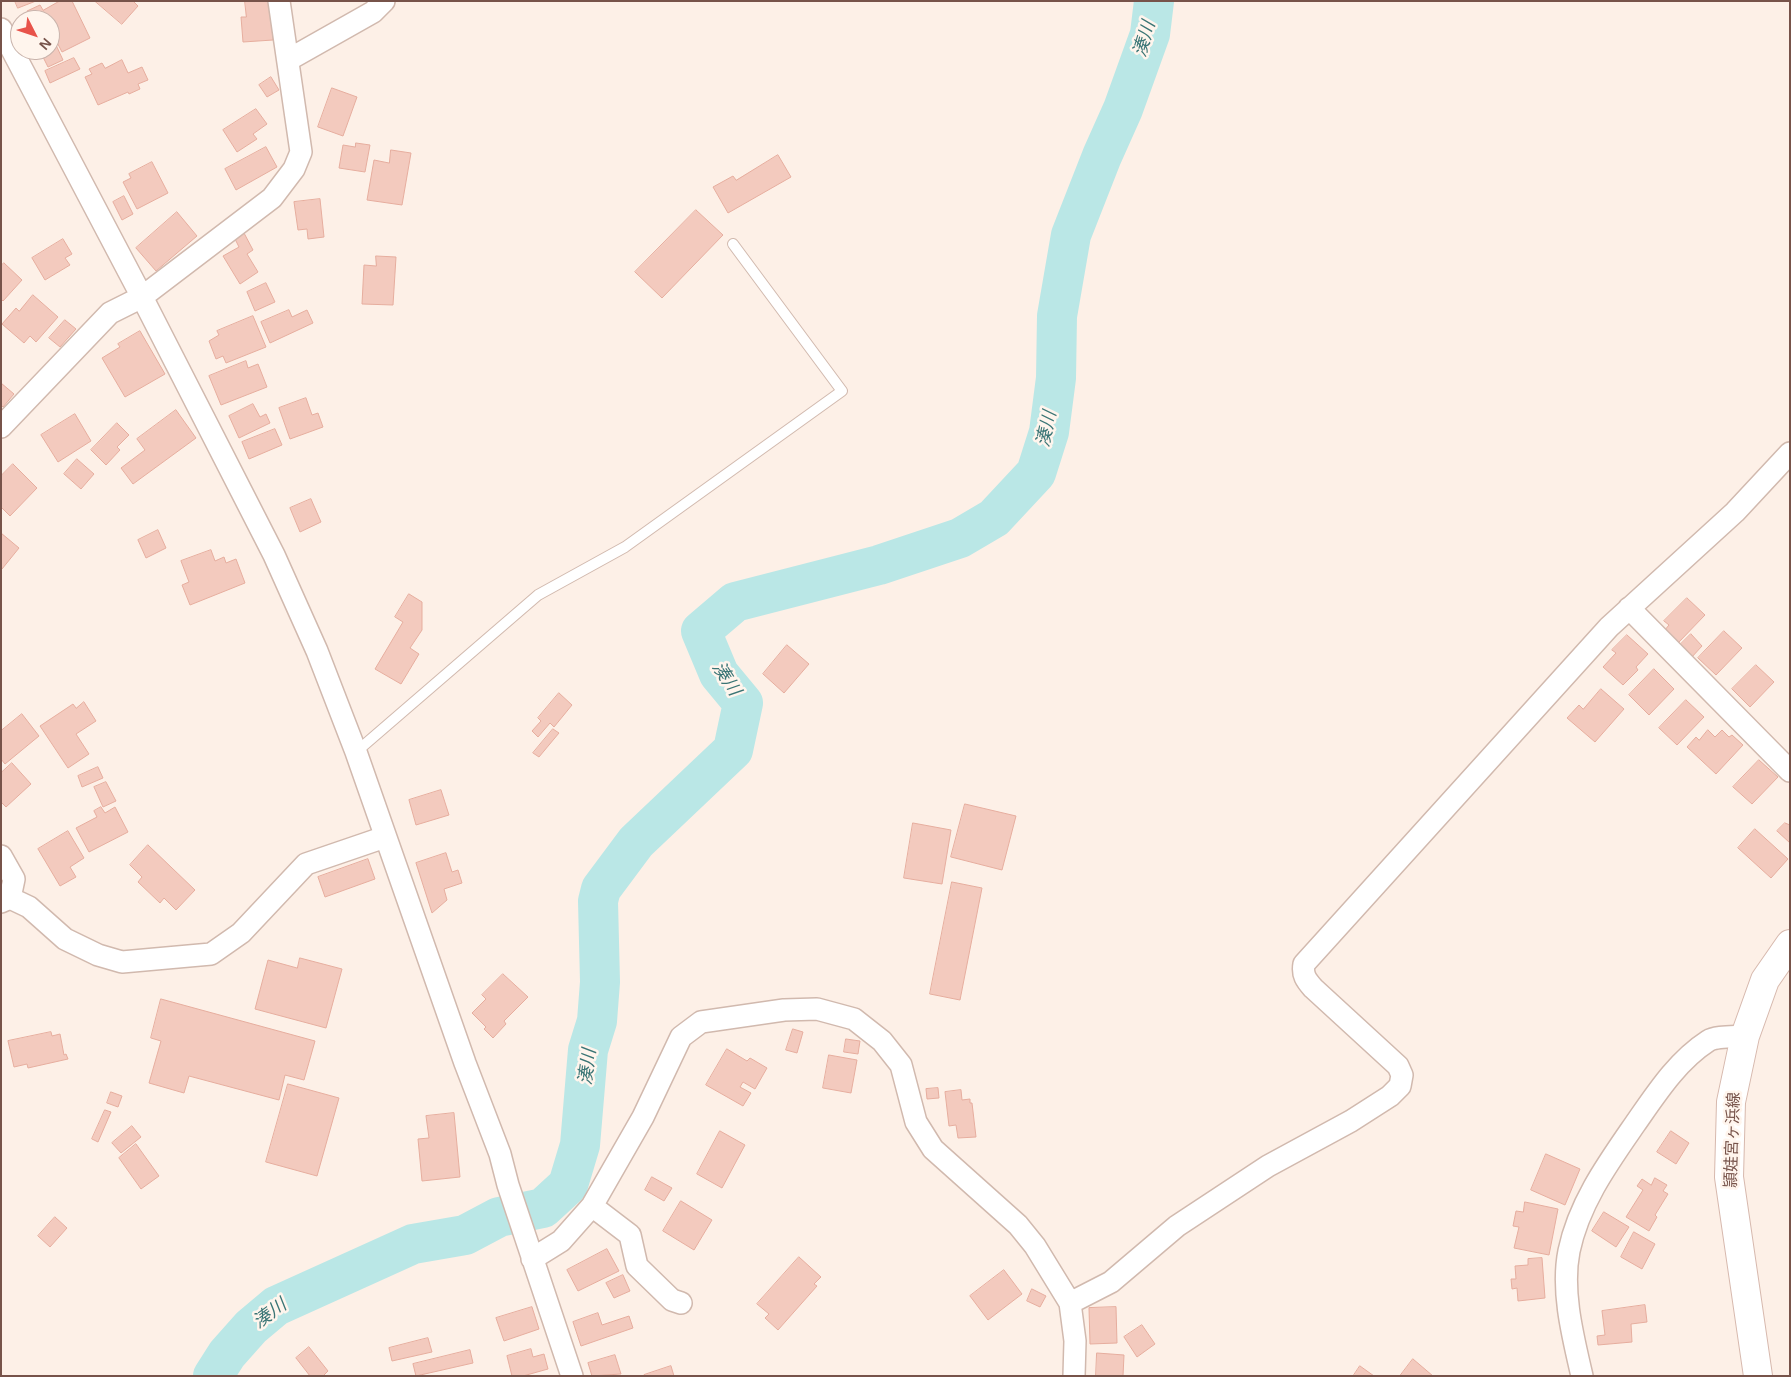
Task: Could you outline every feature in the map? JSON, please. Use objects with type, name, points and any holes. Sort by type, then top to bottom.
[{"type":"main road","name":"頴娃宮ヶ浜線","points":[[1758,1376],[1729,1177],[1732,1102],[1746,1036],[1765,980],[1790,944]]},
{"type":"street","points":[[1,428],[110,313],[142,297],[272,198],[294,169],[301,152],[279,1]]},
{"type":"street","points":[[288,60],[373,12],[384,1]]},
{"type":"street","points":[[1,29],[142,297],[274,555],[317,651],[356,752],[465,1063],[500,1154],[508,1185],[572,1376]]},
{"type":"street","points":[[1070,1303],[1111,1282],[1177,1226],[1268,1166],[1352,1122],[1390,1096],[1400,1086],[1402,1075],[1398,1066],[1313,988],[1306,980],[1303,972],[1304,964],[1609,627],[1735,512],[1790,453]]},
{"type":"street","points":[[1629,608],[1790,771]]},
{"type":"street","points":[[1,856],[14,880],[6,900],[29,907],[66,939],[98,955],[122,962],[211,954],[241,933],[306,864],[385,837]]},
{"type":"street","points":[[530,1251],[561,1241],[592,1206],[643,1117],[680,1036],[702,1022],[784,1010],[817,1009],[854,1019],[882,1041],[901,1065],[916,1122],[933,1148],[1018,1225],[1035,1246],[1070,1303],[1075,1341],[1074,1376]]},
{"type":"street","points":[[1582,1376],[1575,1345],[1567,1288],[1569,1252],[1581,1214],[1599,1176],[1669,1076],[1709,1040],[1746,1036]]},
{"type":"street","points":[[592,1206],[630,1235],[637,1266],[672,1300],[681,1303]]},
{"type":"lane","points":[[356,752],[538,595],[625,547],[842,391],[734,244]]},
{"type":"building","points":[[15,1],[36,1],[18,8]]},
{"type":"building","points":[[60,1],[72,1],[90,38],[62,52],[60,48],[60,10],[43,10]]},
{"type":"building","points":[[95,1],[133,1],[138,6],[122,24]]},
{"type":"building","points":[[245,1],[270,1],[273,40],[243,42],[241,17],[246,17]]},
{"type":"building","points":[[40,5],[43,10],[29,10]]},
{"type":"building","points":[[60,54],[63,60],[48,67],[44,60],[60,60]]},
{"type":"building","points":[[74,58],[80,69],[50,83],[45,71]]},
{"type":"building","points":[[122,60],[128,73],[142,67],[148,80],[138,84],[140,89],[98,105],[85,77],[92,74],[89,69],[102,63],[105,68]]},
{"type":"building","points":[[271,77],[279,90],[267,97],[259,85]]},
{"type":"building","points":[[332,88],[357,97],[343,136],[318,127]]},
{"type":"building","points":[[256,109],[267,124],[253,134],[257,139],[237,152],[223,130]]},
{"type":"building","points":[[356,143],[370,145],[365,172],[339,168],[343,145],[355,147]]},
{"type":"building","points":[[266,147],[277,167],[236,190],[225,169]]},
{"type":"building","points":[[391,150],[411,153],[402,205],[367,200],[374,160],[389,163]]},
{"type":"building","points":[[778,155],[791,177],[728,213],[713,187],[733,176],[736,180]]},
{"type":"building","points":[[152,162],[168,193],[137,209],[123,182],[131,178],[129,174]]},
{"type":"building","points":[[124,196],[133,214],[122,220],[113,202]]},
{"type":"building","points":[[320,199],[324,237],[308,239],[307,229],[298,230],[294,202]]},
{"type":"building","points":[[696,210],[723,235],[662,298],[635,272]]},
{"type":"building","points":[[177,212],[197,236],[156,271],[136,248]]},
{"type":"building","points":[[244,233],[253,250],[247,254],[258,272],[240,284],[223,256],[239,247],[235,239]]},
{"type":"building","points":[[63,239],[72,254],[65,258],[70,265],[45,280],[32,258]]},
{"type":"building","points":[[376,256],[396,257],[393,305],[362,304],[364,265],[376,266]]},
{"type":"building","points":[[4,263],[22,280],[3,301],[1,299],[1,266]]},
{"type":"building","points":[[266,283],[275,302],[255,311],[247,292]]},
{"type":"building","points":[[33,295],[58,317],[36,342],[30,336],[24,343],[2,324],[16,308],[19,311]]},
{"type":"building","points":[[289,310],[292,317],[307,310],[313,323],[270,343],[261,322]]},
{"type":"building","points":[[253,316],[266,347],[226,363],[223,356],[216,359],[209,341],[219,335],[217,331]]},
{"type":"building","points":[[65,320],[76,329],[60,347],[49,338]]},
{"type":"building","points":[[140,331],[165,374],[125,397],[102,358],[120,347],[118,344]]},
{"type":"building","points":[[246,361],[248,368],[258,364],[267,387],[221,405],[209,376]]},
{"type":"building","points":[[1,383],[14,394],[3,407],[1,405]]},
{"type":"building","points":[[306,398],[312,415],[318,413],[323,427],[290,439],[279,408]]},
{"type":"building","points":[[253,404],[260,417],[266,414],[270,423],[239,438],[229,416]]},
{"type":"building","points":[[176,410],[196,438],[133,484],[121,468],[145,450],[137,439]]},
{"type":"building","points":[[75,414],[91,441],[58,462],[41,435]]},
{"type":"building","points":[[117,423],[129,435],[117,447],[120,450],[106,465],[91,450]]},
{"type":"building","points":[[275,429],[282,445],[249,459],[242,442]]},
{"type":"building","points":[[77,459],[94,474],[81,489],[64,474]]},
{"type":"building","points":[[13,464],[37,488],[10,516],[1,507],[1,476]]},
{"type":"building","points":[[311,499],[321,522],[300,532],[290,508]]},
{"type":"building","points":[[158,530],[166,548],[146,558],[138,540]]},
{"type":"building","points":[[1,533],[19,548],[2,569],[1,569]]},
{"type":"building","points":[[211,550],[215,561],[224,557],[226,563],[236,559],[245,583],[190,605],[182,585],[189,582],[181,561]]},
{"type":"building","points":[[409,594],[422,602],[422,630],[410,648],[419,654],[401,684],[375,669],[403,622],[395,617]]},
{"type":"building","points":[[1687,598],[1705,615],[1678,643],[1664,631],[1669,625],[1664,621]]},
{"type":"building","points":[[1724,631],[1742,648],[1716,675],[1698,658]]},
{"type":"building","points":[[1691,634],[1702,646],[1691,658],[1679,646]]},
{"type":"building","points":[[1627,635],[1648,654],[1636,667],[1638,670],[1623,685],[1603,667],[1616,653],[1612,650]]},
{"type":"building","points":[[787,645],[809,664],[784,693],[763,674]]},
{"type":"building","points":[[1756,665],[1774,682],[1750,707],[1732,689]]},
{"type":"building","points":[[1654,669],[1674,689],[1649,715],[1629,695]]},
{"type":"building","points":[[1601,689],[1624,709],[1595,742],[1567,718],[1579,705],[1583,709]]},
{"type":"building","points":[[559,693],[572,705],[554,727],[550,723],[538,737],[532,731],[541,721],[538,718]]},
{"type":"building","points":[[1686,700],[1704,717],[1677,745],[1659,728]]},
{"type":"building","points":[[84,702],[96,721],[76,734],[89,754],[68,768],[40,726],[73,704],[76,708]]},
{"type":"building","points":[[22,714],[39,736],[5,764],[1,759],[1,731]]},
{"type":"building","points":[[553,729],[559,733],[539,757],[533,753]]},
{"type":"building","points":[[1708,730],[1715,737],[1722,730],[1729,737],[1732,735],[1743,745],[1716,774],[1687,747],[1696,737],[1699,740]]},
{"type":"building","points":[[1759,760],[1778,777],[1752,804],[1733,787]]},
{"type":"building","points":[[12,763],[31,784],[6,807],[1,802],[1,773]]},
{"type":"building","points":[[98,767],[103,778],[82,787],[78,776]]},
{"type":"building","points":[[106,782],[116,801],[103,807],[94,787]]},
{"type":"building","points":[[441,790],[449,815],[416,825],[409,800]]},
{"type":"building","points":[[965,804],[1016,816],[1002,870],[951,857]]},
{"type":"building","points":[[101,807],[105,813],[115,807],[128,832],[89,852],[76,828],[97,817],[94,811]]},
{"type":"building","points":[[913,823],[951,830],[942,884],[904,878]]},
{"type":"building","points":[[1785,823],[1790,825],[1790,843],[1777,831]]},
{"type":"building","points":[[1755,829],[1788,859],[1771,878],[1738,848]]},
{"type":"building","points":[[68,831],[84,858],[70,867],[76,877],[60,886],[38,849]]},
{"type":"building","points":[[148,845],[195,890],[176,910],[164,898],[160,903],[138,882],[142,877],[130,865]]},
{"type":"building","points":[[446,853],[452,872],[458,870],[462,883],[444,889],[447,900],[432,913],[416,863]]},
{"type":"building","points":[[368,859],[375,879],[325,897],[318,877]]},
{"type":"building","points":[[952,882],[982,888],[960,1000],[930,994]]},
{"type":"building","points":[[300,958],[342,969],[326,1028],[255,1009],[268,960],[297,968]]},
{"type":"building","points":[[503,974],[528,997],[504,1021],[506,1024],[493,1038],[484,1029],[486,1027],[472,1013],[486,999],[482,995]]},
{"type":"building","points":[[161,999],[315,1041],[304,1080],[285,1075],[279,1100],[189,1076],[184,1093],[149,1083],[161,1041],[151,1038]]},
{"type":"building","points":[[793,1029],[803,1032],[797,1053],[786,1050]]},
{"type":"building","points":[[51,1032],[52,1036],[60,1034],[64,1055],[66,1054],[68,1059],[28,1068],[27,1064],[14,1067],[8,1041]]},
{"type":"building","points":[[846,1039],[860,1041],[858,1054],[844,1052]]},
{"type":"building","points":[[727,1049],[747,1061],[750,1058],[767,1068],[755,1089],[743,1082],[740,1087],[751,1093],[743,1106],[706,1085]]},
{"type":"building","points":[[829,1055],[857,1060],[851,1093],[823,1088]]},
{"type":"building","points":[[288,1084],[339,1098],[317,1176],[266,1162]]},
{"type":"building","points":[[938,1088],[939,1098],[927,1099],[926,1089]]},
{"type":"building","points":[[961,1090],[962,1100],[970,1099],[970,1103],[972,1103],[976,1137],[958,1138],[956,1125],[949,1126],[945,1092]]},
{"type":"building","points":[[111,1092],[122,1096],[118,1107],[107,1103]]},
{"type":"building","points":[[105,1110],[111,1112],[98,1142],[92,1139]]},
{"type":"building","points":[[454,1113],[460,1177],[422,1181],[418,1139],[429,1138],[426,1116]]},
{"type":"building","points":[[132,1126],[141,1137],[121,1153],[112,1143]]},
{"type":"building","points":[[720,1131],[745,1145],[722,1188],[697,1174]]},
{"type":"building","points":[[1671,1131],[1689,1143],[1676,1164],[1657,1152]]},
{"type":"building","points":[[136,1144],[159,1176],[141,1189],[119,1158]]},
{"type":"building","points":[[1546,1154],[1580,1169],[1565,1205],[1531,1190]]},
{"type":"building","points":[[652,1177],[672,1188],[664,1201],[645,1190]]},
{"type":"building","points":[[1655,1178],[1667,1185],[1663,1191],[1668,1194],[1655,1215],[1657,1217],[1649,1231],[1626,1217],[1643,1190],[1637,1186],[1642,1179],[1651,1185]]},
{"type":"building","points":[[681,1201],[712,1220],[694,1250],[663,1231]]},
{"type":"building","points":[[1525,1202],[1558,1209],[1549,1255],[1514,1248],[1519,1227],[1513,1226],[1516,1211],[1523,1212]]},
{"type":"building","points":[[1604,1212],[1629,1227],[1616,1247],[1592,1231]]},
{"type":"building","points":[[55,1217],[67,1228],[50,1247],[38,1236]]},
{"type":"building","points":[[1634,1232],[1655,1244],[1642,1269],[1621,1257]]},
{"type":"building","points":[[607,1249],[619,1271],[578,1291],[567,1270]]},
{"type":"building","points":[[799,1257],[821,1277],[814,1284],[817,1286],[778,1330],[765,1318],[769,1314],[757,1304]]},
{"type":"building","points":[[1542,1258],[1545,1298],[1518,1301],[1517,1288],[1512,1289],[1511,1279],[1516,1279],[1515,1266],[1528,1265],[1528,1259]]},
{"type":"building","points":[[1004,1270],[1022,1294],[988,1320],[970,1296]]},
{"type":"building","points":[[623,1275],[630,1291],[614,1298],[606,1283]]},
{"type":"building","points":[[1032,1289],[1046,1296],[1040,1307],[1027,1301]]},
{"type":"building","points":[[1645,1305],[1647,1322],[1631,1324],[1632,1342],[1598,1345],[1597,1336],[1605,1335],[1602,1311]]},
{"type":"building","points":[[532,1307],[539,1329],[504,1341],[496,1318]]},
{"type":"building","points":[[1116,1307],[1117,1343],[1090,1344],[1089,1308]]},
{"type":"building","points":[[598,1313],[602,1325],[629,1316],[633,1328],[581,1346],[573,1322]]},
{"type":"building","points":[[1142,1325],[1155,1344],[1137,1357],[1124,1337]]},
{"type":"building","points":[[428,1338],[432,1352],[392,1361],[389,1348]]},
{"type":"building","points":[[309,1347],[328,1371],[323,1376],[310,1376],[296,1358]]},
{"type":"building","points":[[531,1349],[533,1357],[544,1354],[548,1369],[523,1376],[512,1376],[507,1356]]},
{"type":"building","points":[[470,1350],[473,1363],[416,1376],[413,1364]]},
{"type":"building","points":[[1097,1353],[1124,1355],[1123,1376],[1096,1376]]},
{"type":"building","points":[[615,1355],[621,1374],[592,1376],[588,1363]]},
{"type":"building","points":[[1413,1359],[1433,1376],[1400,1376]]},
{"type":"building","points":[[671,1366],[674,1376],[644,1376],[644,1375]]},
{"type":"building","points":[[1360,1366],[1374,1376],[1355,1376]]},
{"type":"waterway","name":"湊川","points":[[213,1376],[227,1354],[251,1327],[276,1306],[413,1244],[465,1235],[499,1217],[543,1208],[568,1185],[580,1145],[588,1050],[597,1021],[600,982],[598,901],[601,889],[636,842],[733,750],[743,703],[719,674],[701,631],[735,602],[879,565],[960,538],[994,518],[1036,473],[1049,432],[1056,378],[1057,316],[1071,235],[1123,109],[1150,34],[1154,1]]}]
